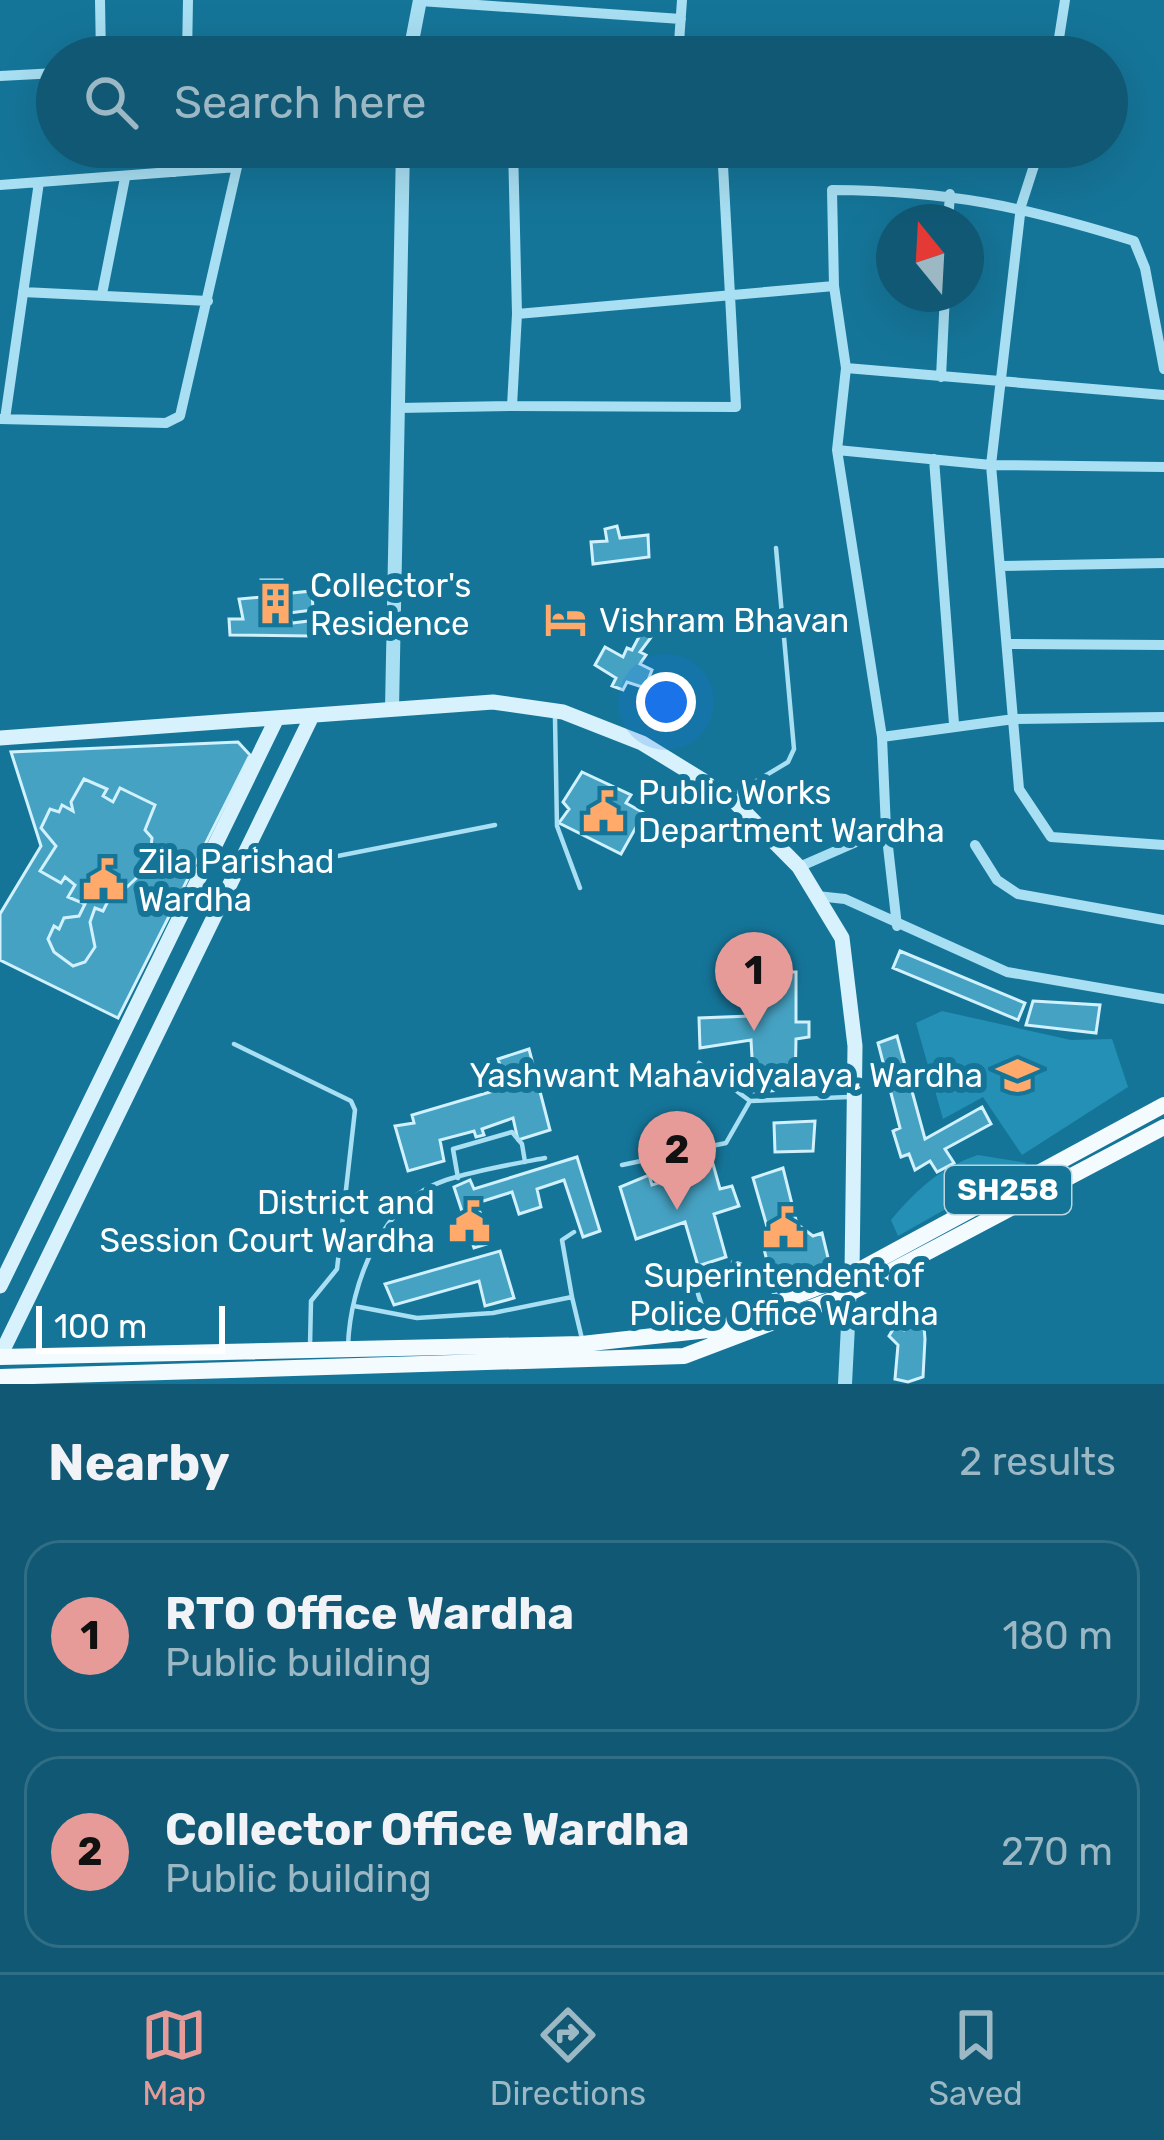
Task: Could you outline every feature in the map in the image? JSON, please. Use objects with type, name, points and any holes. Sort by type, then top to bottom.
[{"type":"main road","points":[[0,737],[493,702],[553,710],[642,743],[730,797],[799,867],[842,938],[855,1046],[850,1284]]},
{"type":"main road","points":[[0,1356],[311,716]]},
{"type":"main road","points":[[0,1286],[276,720]]},
{"type":"main road","name":"SH258","points":[[582,1353],[759,1321],[783,1305],[850,1284],[1164,1105]]},
{"type":"main road","name":"SH258","points":[[0,1377],[349,1368],[582,1353],[684,1356],[850,1284],[1164,1127]]},
{"type":"main road","points":[[679,1334],[684,1356]]},
{"type":"main road","name":"SH258","points":[[0,1356],[310,1352],[349,1368]]},
{"type":"street","points":[[100,0],[101,36]]},
{"type":"street","points":[[187,36],[188,0]]},
{"type":"street","points":[[680,36],[682,0]]},
{"type":"street","points":[[1060,36],[1065,0]]},
{"type":"street","points":[[413,36],[420,1],[682,19]]},
{"type":"street","points":[[0,76],[36,74]]},
{"type":"street","points":[[176,168],[176,172]]},
{"type":"street","points":[[0,184],[225,168]]},
{"type":"street","points":[[39,182],[3,419],[173,421],[182,410],[237,168]]},
{"type":"street","points":[[392,709],[403,168]]},
{"type":"street","points":[[512,406],[517,314],[514,168]]},
{"type":"street","points":[[398,408],[736,407],[734,295],[724,168]]},
{"type":"street","points":[[1033,168],[1021,206],[992,465],[1019,789],[1051,837],[1164,845]]},
{"type":"street","points":[[102,294],[125,178]]},
{"type":"street","points":[[897,926],[882,737],[837,450],[846,368],[834,286],[832,190],[950,194],[1021,206],[1134,241],[1145,268],[1164,369]]},
{"type":"street","points":[[949,204],[950,194]]},
{"type":"street","points":[[517,314],[834,286]]},
{"type":"street","points":[[23,292],[208,301]]},
{"type":"street","points":[[941,377],[944,312]]},
{"type":"street","points":[[846,368],[1164,395]]},
{"type":"street","points":[[837,450],[992,465],[1164,466]]},
{"type":"street","points":[[934,459],[955,724]]},
{"type":"street","points":[[1000,566],[1164,563]]},
{"type":"street","points":[[1007,644],[1164,645]]},
{"type":"street","points":[[882,737],[1014,719],[1164,717]]},
{"type":"street","points":[[799,867],[886,829]]},
{"type":"street","points":[[974,845],[997,880],[1018,894],[1164,920]]},
{"type":"street","points":[[817,896],[845,899],[897,926],[1024,977],[1164,999]]},
{"type":"street","points":[[845,1384],[850,1284]]},
{"type":"lane","points":[[730,797],[788,761],[794,749],[776,548]]},
{"type":"lane","points":[[553,710],[557,826],[580,888]]},
{"type":"lane","points":[[233,877],[495,825]]},
{"type":"lane","points":[[234,1044],[351,1101],[355,1110],[337,1269],[311,1301],[310,1352]]},
{"type":"lane","points":[[699,1064],[750,1101],[854,1097]]},
{"type":"lane","points":[[622,1165],[726,1142],[750,1101]]},
{"type":"lane","points":[[458,1178],[453,1149],[512,1132],[522,1144],[525,1162]]},
{"type":"lane","points":[[349,1368],[354,1306],[366,1264],[396,1209],[443,1180],[545,1158]]},
{"type":"lane","points":[[574,1232],[562,1240],[582,1353]]},
{"type":"lane","points":[[733,1262],[755,1269],[783,1305]]},
{"type":"lane","points":[[701,1271],[695,1285],[708,1330]]},
{"type":"lane","points":[[354,1306],[417,1318],[493,1313],[572,1297]]},
{"type":"shaded area","points":[[942,1011],[1071,1040],[1112,1039],[1128,1087],[1022,1155],[983,1097],[943,1119],[916,1023]]},
{"type":"shaded area","points":[[978,1155],[1027,1163],[898,1236],[891,1220],[910,1199],[941,1173]]},
{"type":"building","points":[[617,526],[620,538],[648,535],[649,557],[593,564],[591,542],[607,541],[605,529]]},
{"type":"building","name":"Collector's Residence","points":[[261,580],[282,580],[281,594],[312,591],[313,610],[289,613],[292,623],[309,621],[311,636],[230,635],[229,619],[243,619],[239,599],[262,597]]},
{"type":"building","points":[[641,613],[661,624],[640,652],[646,655],[640,664],[652,670],[645,688],[627,682],[623,690],[612,686],[616,678],[595,665],[605,647],[623,657],[627,648],[632,650],[641,633],[632,628]]},
{"type":"building","name":"Zila Parishad Wardha","points":[[238,742],[250,755],[118,1018],[0,960],[0,914],[41,846],[11,752]]},
{"type":"building","name":"Public Works Department Wardha","points":[[582,772],[631,795],[626,803],[644,813],[621,854],[559,823],[569,809],[563,802]]},
{"type":"building","points":[[84,779],[107,789],[103,796],[113,802],[120,788],[155,805],[145,830],[152,838],[149,866],[127,887],[113,891],[103,911],[95,908],[90,922],[95,947],[85,962],[73,966],[54,952],[48,939],[54,926],[59,929],[64,918],[79,916],[85,904],[68,897],[75,885],[65,877],[61,883],[40,871],[56,846],[41,828],[50,809],[59,812],[62,805],[73,811],[71,802]]},
{"type":"building","points":[[900,951],[1025,1003],[1018,1020],[893,968]]},
{"type":"building","points":[[752,972],[796,972],[796,1022],[809,1022],[809,1037],[796,1039],[795,1089],[754,1092],[751,1040],[700,1048],[699,1018],[750,1016]]},
{"type":"building","points":[[1033,1001],[1100,1005],[1096,1033],[1026,1025]]},
{"type":"building","points":[[897,1036],[925,1139],[982,1107],[991,1124],[945,1149],[954,1163],[937,1172],[930,1161],[915,1170],[909,1154],[901,1157],[893,1131],[900,1128],[878,1043]]},
{"type":"building","points":[[529,1049],[550,1130],[518,1140],[513,1118],[482,1129],[484,1135],[476,1137],[474,1131],[440,1140],[444,1161],[408,1171],[395,1126],[414,1123],[412,1115],[517,1084],[516,1079],[506,1083],[498,1059]]},
{"type":"building","points":[[815,1121],[813,1151],[775,1152],[774,1123]]},
{"type":"building","points":[[577,1157],[600,1231],[583,1237],[564,1180],[537,1189],[541,1207],[519,1214],[512,1192],[477,1203],[490,1243],[474,1248],[454,1187],[470,1180],[474,1189]]},
{"type":"building","points":[[711,1157],[720,1189],[732,1186],[739,1206],[714,1214],[726,1257],[698,1266],[685,1222],[636,1239],[620,1187],[649,1175],[652,1185],[672,1179],[669,1171]]},
{"type":"building","name":"Superintendent of Police Office Wardha","points":[[783,1168],[797,1224],[813,1236],[822,1233],[830,1266],[773,1285],[764,1249],[768,1230],[753,1178]]},
{"type":"building","points":[[500,1251],[514,1298],[485,1306],[479,1281],[394,1305],[385,1284]]},
{"type":"building","points":[[909,1315],[923,1315],[925,1339],[923,1377],[908,1382],[895,1379],[898,1345],[889,1336],[895,1326],[904,1330],[909,1325]]},
{"type":"place","name":"Collector's Residence","points":[[276,604]]},
{"type":"place","name":"Vishram Bhavan","points":[[565,620]]},
{"type":"place","name":"Public Works Department Wardha","points":[[604,811]]},
{"type":"place","name":"Zila Parishad Wardha","points":[[104,880]]},
{"type":"place","name":"RTO Office Wardha","points":[[754,1031]]},
{"type":"place","name":"Yashwant Mahavidyalaya, Wardha","points":[[1017,1075]]},
{"type":"place","name":"Collector Office Wardha","points":[[677,1210]]},
{"type":"place","name":"District and Session Court Wardha","points":[[469,1221]]},
{"type":"place","name":"Superintendent of Police Office Wardha","points":[[784,1227]]}]
